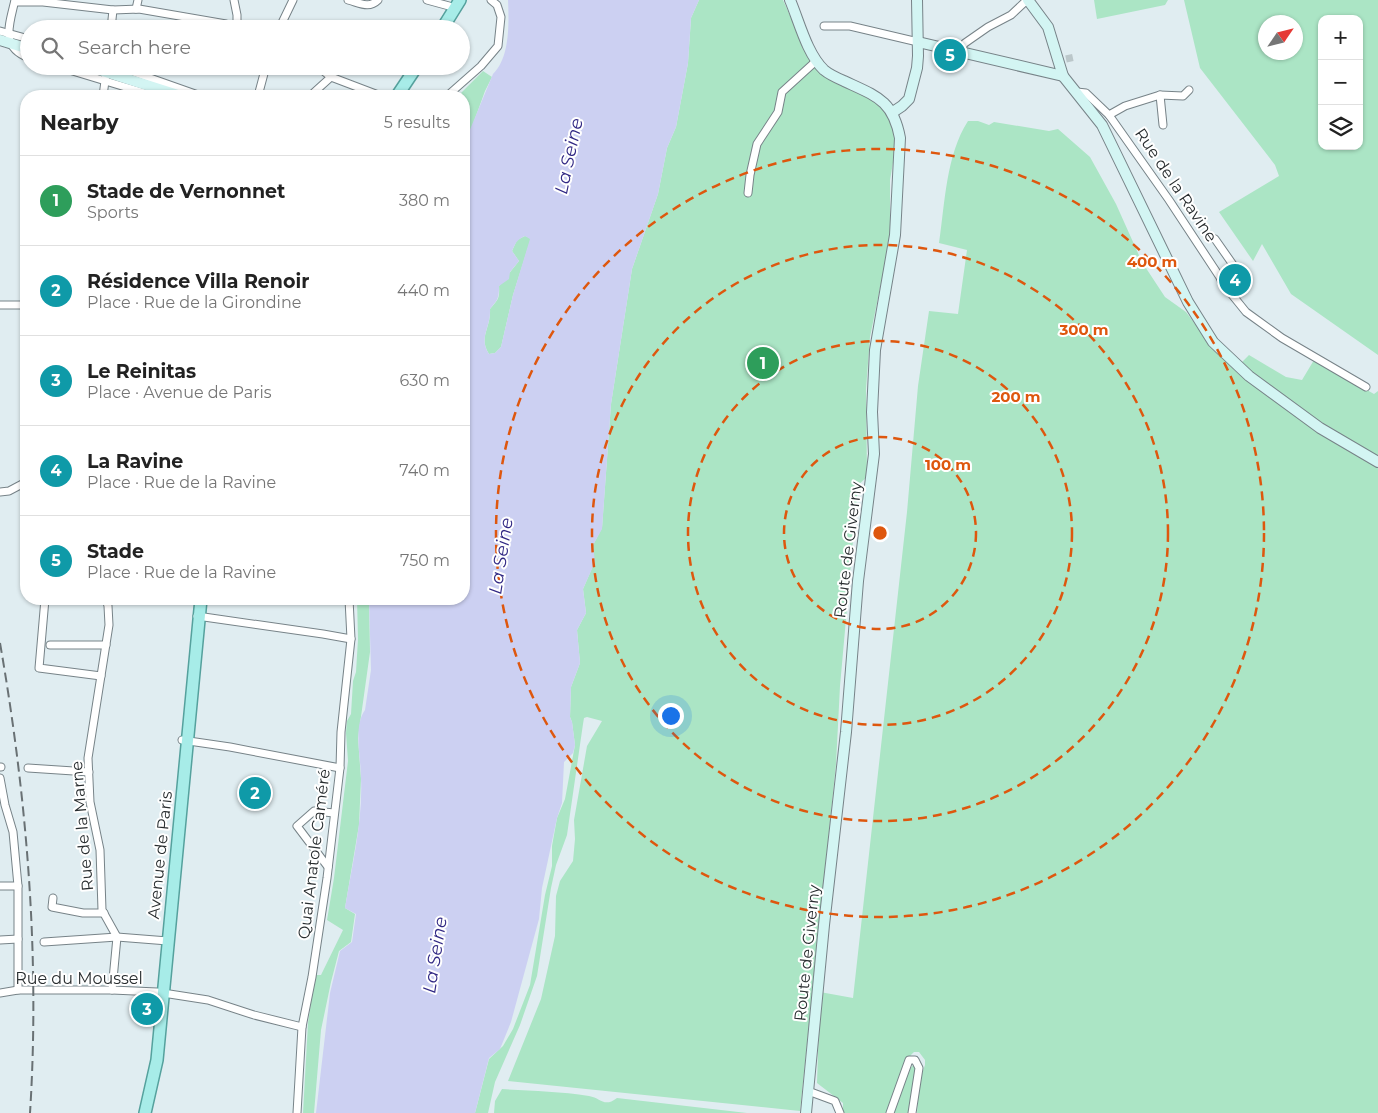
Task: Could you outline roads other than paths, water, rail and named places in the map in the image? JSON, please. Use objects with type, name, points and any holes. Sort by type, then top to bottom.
[{"type":"main road","points":[[447,20],[460,0]]},
{"type":"main road","points":[[790,0],[816,61],[831,75],[884,102],[892,112],[909,99],[917,68],[917,0]]},
{"type":"main road","points":[[1028,0],[1048,27],[1062,60],[1063,76]]},
{"type":"main road","points":[[444,20],[451,3]]},
{"type":"main road","points":[[3,38],[20,45]]},
{"type":"main road","points":[[918,42],[1063,76],[1102,125],[1196,315],[1213,342],[1249,376],[1320,428],[1378,462]]},
{"type":"main road","points":[[113,75],[161,90]]},
{"type":"main road","points":[[402,90],[411,75]]},
{"type":"main road","name":"Route de Giverny","points":[[806,1113],[824,925],[846,732],[858,581],[874,454],[872,412],[875,350],[894,235],[900,138],[898,126],[892,112]]},
{"type":"main road","name":"Avenue de Paris","points":[[196,605],[197,616]]},
{"type":"main road","name":"Avenue de Paris","points":[[139,1113],[150,1062],[160,992],[200,605]]},
{"type":"main road","name":"Avenue de Paris","points":[[145,1113],[157,1060],[160,992]]},
{"type":"street","points":[[136,10],[138,0]]},
{"type":"street","points":[[234,0],[239,20]]},
{"type":"street","points":[[283,20],[293,0]]},
{"type":"street","points":[[348,0],[367,6],[372,5],[378,0]]},
{"type":"street","points":[[427,0],[451,3]]},
{"type":"street","points":[[454,90],[481,66],[496,49],[501,17],[497,5],[491,0]]},
{"type":"street","points":[[958,52],[965,43],[988,27],[1011,15],[1028,0]]},
{"type":"street","points":[[3,38],[15,1],[78,3],[112,10],[136,10],[194,20]]},
{"type":"street","points":[[111,20],[112,10]]},
{"type":"street","points":[[824,26],[850,26],[918,42]]},
{"type":"street","points":[[3,38],[20,39]]},
{"type":"street","points":[[3,38],[13,51],[20,54]]},
{"type":"street","points":[[748,193],[757,144],[778,112],[782,92],[816,61]]},
{"type":"street","points":[[104,90],[106,75]]},
{"type":"street","points":[[110,75],[142,90]]},
{"type":"street","points":[[142,75],[184,90]]},
{"type":"street","points":[[260,90],[264,75]]},
{"type":"street","points":[[329,75],[365,90]]},
{"type":"street","points":[[317,90],[331,77]]},
{"type":"street","points":[[1109,115],[1125,106],[1160,96],[1184,96],[1188,90]]},
{"type":"street","name":"Rue de la Ravine","points":[[1077,92],[1086,92],[1109,115],[1169,200],[1221,280],[1246,312],[1282,338],[1366,387]]},
{"type":"street","points":[[1160,96],[1163,125]]},
{"type":"street","points":[[1215,239],[1236,269],[1221,280]]},
{"type":"street","points":[[0,305],[20,305]]},
{"type":"street","points":[[0,492],[20,488]]},
{"type":"street","points":[[44,605],[39,668],[101,676]]},
{"type":"street","name":"Rue de la Marne","points":[[108,605],[109,624],[88,758],[90,802],[100,850],[104,913],[116,937]]},
{"type":"street","name":"Quai Anatole Caméré","points":[[297,1113],[302,1027],[312,978],[340,768],[341,732],[351,639],[349,605]]},
{"type":"street","points":[[197,616],[351,639]]},
{"type":"street","points":[[50,645],[106,645]]},
{"type":"street","points":[[185,740],[230,746],[340,768]]},
{"type":"street","points":[[28,768],[89,772]]},
{"type":"street","points":[[0,778],[13,832],[18,886],[18,990]]},
{"type":"street","points":[[328,867],[297,826],[314,811],[334,813]]},
{"type":"street","points":[[0,886],[18,886]]},
{"type":"street","points":[[53,898],[52,907],[83,913],[104,913]]},
{"type":"street","points":[[44,942],[116,937],[165,941]]},
{"type":"street","points":[[112,990],[116,937]]},
{"type":"street","points":[[0,940],[18,939]]},
{"type":"street","name":"Rue du Moussel","points":[[0,993],[18,990],[160,992],[208,1000],[254,1015],[302,1027]]},
{"type":"street","points":[[890,1113],[903,1079],[905,1068],[909,1060],[912,1059],[915,1060],[918,1068],[912,1113]]},
{"type":"street","points":[[808,1091],[835,1102],[840,1113]]},
{"type":"water","name":"La Seine","points":[[508,0],[699,0],[691,18],[688,63],[676,127],[667,148],[658,194],[632,269],[611,404],[602,529],[593,545],[595,562],[583,589],[586,613],[577,630],[580,663],[571,687],[570,717],[575,745],[573,753],[564,762],[562,803],[542,888],[539,919],[511,1022],[500,1049],[489,1058],[475,1113],[316,1113],[330,993],[340,951],[352,942],[356,914],[345,908],[360,810],[361,778],[358,734],[361,717],[365,710],[371,670],[369,605],[470,605],[470,130],[493,74],[503,59],[508,29]],"holes":[[[525,236],[530,239],[513,295],[501,347],[495,353],[489,354],[485,338],[490,309],[499,294],[499,286],[509,279],[510,272],[519,261],[512,251],[515,244]]]},
{"type":"tunnel","points":[[1066,59],[1075,57]]},
{"type":"railway","points":[[0,643],[17,760],[29,877],[33,995],[30,1113]]},
{"type":"place","name":"Stade","points":[[950,55]]},
{"type":"place","name":"La Ravine","points":[[1235,280]]},
{"type":"place","name":"Stade de Vernonnet","points":[[763,363]]},
{"type":"place","name":"Résidence Villa Renoir","points":[[255,793]]},
{"type":"place","name":"Le Reinitas","points":[[147,1009]]}]
